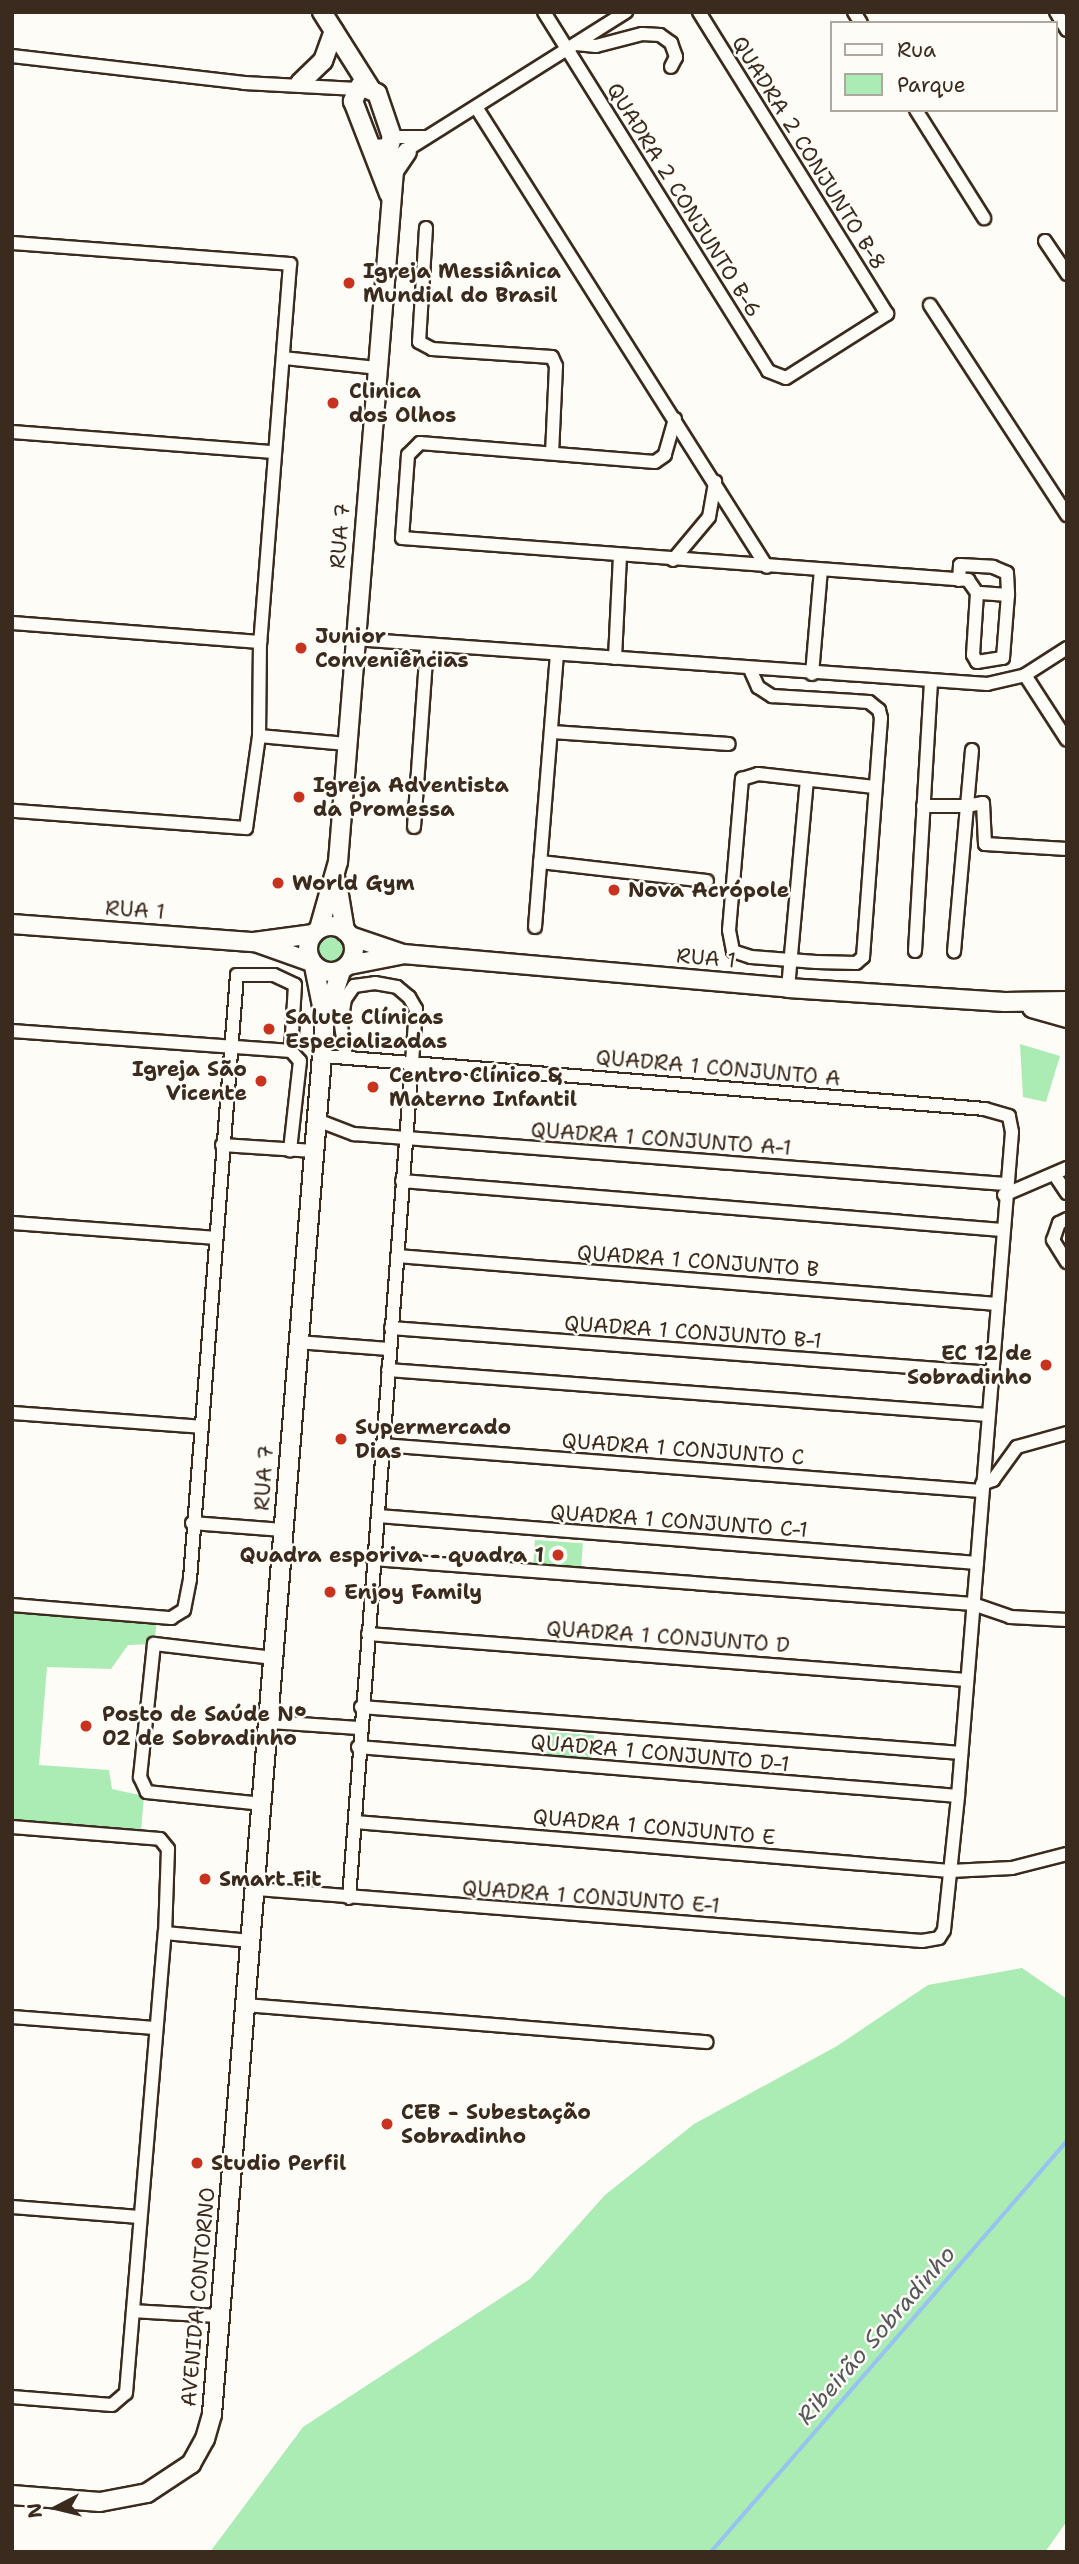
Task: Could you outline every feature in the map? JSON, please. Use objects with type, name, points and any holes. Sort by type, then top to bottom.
[{"type":"main road","points":[[322,12],[339,38],[359,92],[386,146]]},
{"type":"main road","points":[[300,83],[323,61],[339,38]]},
{"type":"main road","points":[[359,92],[381,101],[386,146]]},
{"type":"main road","name":"RUA 7","points":[[316,931],[336,878],[394,171],[386,146]]},
{"type":"main road","name":"RUA 7","points":[[386,146],[390,198]]},
{"type":"main road","points":[[394,171],[407,152]]},
{"type":"main road","name":"RUA 7","points":[[336,878],[348,933]]},
{"type":"main road","name":"RUA 1","points":[[12,924],[254,942]]},
{"type":"main road","points":[[332,926],[348,933],[354,951],[345,968],[327,973],[313,964],[254,942],[332,926]]},
{"type":"main road","points":[[313,964],[307,948],[316,931]]},
{"type":"main road","name":"RUA 1","points":[[348,933],[403,954],[788,988],[1005,1002]]},
{"type":"main road","name":"RUA 1","points":[[345,968],[403,954]]},
{"type":"main road","name":"RUA 7","points":[[251,1941],[297,1342],[323,1056],[325,1020],[313,964]]},
{"type":"main road","name":"RUA 7","points":[[325,1020],[345,968]]},
{"type":"main road","points":[[1005,1002],[1067,1001]]},
{"type":"main road","points":[[1005,1002],[1067,1018]]},
{"type":"main road","name":"AVENIDA CONTORNO","points":[[12,2495],[119,2501],[147,2493],[181,2474],[199,2452],[212,2414],[251,1941]]},
{"type":"street","name":"QUADRA 2 CONJUNTO B-6","points":[[544,12],[572,47],[768,371]]},
{"type":"street","points":[[386,146],[407,152],[626,12]]},
{"type":"street","name":"QUADRA 2 CONJUNTO B-8","points":[[699,12],[887,314],[786,378],[768,371]]},
{"type":"street","points":[[1056,12],[1067,30]]},
{"type":"street","points":[[572,47],[596,46],[642,34],[660,35],[671,43],[676,57],[671,67]]},
{"type":"street","points":[[12,56],[244,83],[322,85],[359,92]]},
{"type":"street","points":[[476,107],[715,482],[766,567]]},
{"type":"street","points":[[917,112],[984,218]]},
{"type":"street","points":[[386,146],[430,136]]},
{"type":"street","points":[[426,228],[419,342],[432,349],[552,356],[556,366],[552,453]]},
{"type":"street","points":[[1045,241],[1067,274]]},
{"type":"street","points":[[12,243],[290,264],[260,642],[258,736],[246,828],[12,811]]},
{"type":"street","points":[[930,305],[1067,515]]},
{"type":"street","points":[[284,358],[377,368]]},
{"type":"street","points":[[675,419],[665,455],[655,461],[420,443],[411,449],[402,538],[620,557],[973,582],[977,593],[973,655],[977,662],[1003,658],[1007,573],[1000,568],[960,565],[959,580]]},
{"type":"street","points":[[12,432],[274,452]]},
{"type":"street","points":[[673,560],[709,517],[715,482]]},
{"type":"street","points":[[615,658],[620,557]]},
{"type":"street","points":[[812,674],[821,570]]},
{"type":"street","points":[[977,593],[1008,595]]},
{"type":"street","points":[[12,623],[260,642]]},
{"type":"street","points":[[354,639],[931,683],[987,684],[1025,675],[1067,648]]},
{"type":"street","points":[[414,827],[427,644]]},
{"type":"street","points":[[535,927],[557,654]]},
{"type":"street","points":[[750,669],[758,687],[772,696],[876,705],[881,719],[863,957],[856,963],[738,955],[729,942],[741,779],[758,774],[874,787]]},
{"type":"street","points":[[1025,675],[1067,740]]},
{"type":"street","points":[[915,951],[931,683]]},
{"type":"street","points":[[552,732],[729,744]]},
{"type":"street","points":[[258,736],[347,744]]},
{"type":"street","points":[[954,951],[972,750]]},
{"type":"street","points":[[788,988],[794,960],[807,780]]},
{"type":"street","points":[[923,806],[967,806],[983,803],[982,840],[987,845],[1067,849]]},
{"type":"street","points":[[540,862],[707,881]]},
{"type":"street","points":[[12,1605],[159,1617],[177,1616],[187,1603],[234,978],[274,975],[289,980],[298,990],[291,1051]]},
{"type":"street","points":[[346,1057],[341,1024],[345,999],[354,986],[375,982],[397,987],[416,1009],[361,1707],[349,1898]]},
{"type":"street","points":[[12,1031],[291,1051],[300,1061],[290,1150]]},
{"type":"street","name":"QUADRA 1 CONJUNTO A","points":[[323,1056],[1001,1111],[1011,1121],[1005,1190]]},
{"type":"street","name":"QUADRA 1 CONJUNTO A-1","points":[[317,1120],[354,1134],[1005,1190]]},
{"type":"street","points":[[222,1145],[314,1151]]},
{"type":"street","points":[[950,1871],[977,1563],[1005,1190],[1067,1168]]},
{"type":"street","points":[[1054,1174],[1067,1193]]},
{"type":"street","points":[[402,1181],[1002,1230]]},
{"type":"street","points":[[1067,1219],[1059,1223],[1053,1240],[1067,1262]]},
{"type":"street","points":[[12,1223],[214,1238]]},
{"type":"street","name":"QUADRA 1 CONJUNTO B","points":[[397,1256],[997,1304]]},
{"type":"street","name":"QUADRA 1 CONJUNTO B-1","points":[[391,1328],[992,1374]]},
{"type":"street","points":[[297,1342],[389,1349]]},
{"type":"street","points":[[388,1370],[988,1415]]},
{"type":"street","points":[[12,1413],[201,1427]]},
{"type":"street","points":[[981,1488],[993,1480],[1017,1447],[1067,1433]]},
{"type":"street","name":"QUADRA 1 CONJUNTO C","points":[[382,1445],[981,1488]]},
{"type":"street","name":"QUADRA 1 CONJUNTO C-1","points":[[378,1516],[977,1563]]},
{"type":"street","points":[[192,1523],[283,1530]]},
{"type":"street","points":[[373,1559],[973,1604],[1010,1617],[1067,1620]]},
{"type":"street","name":"QUADRA 1 CONJUNTO D","points":[[368,1634],[966,1679]]},
{"type":"street","points":[[263,1804],[147,1792],[140,1777],[154,1644],[274,1658]]},
{"type":"street","name":"QUADRA 1 CONJUNTO D-1","points":[[361,1707],[961,1753]]},
{"type":"street","points":[[269,1722],[360,1728]]},
{"type":"street","name":"QUADRA 1 CONJUNTO D-1","points":[[358,1747],[958,1797]]},
{"type":"street","name":"QUADRA 1 CONJUNTO E","points":[[355,1822],[950,1871],[1012,1868],[1067,1854]]},
{"type":"street","points":[[12,1827],[160,1839],[168,1849],[165,1933],[155,2028],[129,2386],[124,2398],[112,2405],[12,2397]]},
{"type":"street","name":"QUADRA 1 CONJUNTO E-1","points":[[257,1889],[922,1941],[939,1938],[944,1930],[950,1871]]},
{"type":"street","points":[[165,1933],[251,1941]]},
{"type":"street","points":[[245,2005],[707,2042]]},
{"type":"street","points":[[12,2017],[155,2028]]},
{"type":"street","points":[[12,2207],[140,2217]]},
{"type":"street","points":[[133,2311],[221,2316]]},
{"type":"green space","points":[[331,930],[344,936],[350,949],[344,962],[331,968],[318,962],[312,949],[318,936]]},
{"type":"green space","points":[[1020,1044],[1060,1056],[1046,1102],[1023,1097]]},
{"type":"green space","name":"Quadra esporiva - quadra 1","points":[[535,1540],[583,1543],[581,1570],[533,1567]]},
{"type":"green space","points":[[12,1609],[157,1620],[154,1644],[128,1645],[111,1669],[47,1667],[39,1765],[109,1770],[112,1789],[144,1796],[141,1831],[12,1821]]},
{"type":"green space","points":[[548,1732],[594,1735],[592,1761],[546,1758]]},
{"type":"green space","points":[[1022,1968],[1067,1999],[1067,2521],[1045,2552],[210,2552],[303,2427],[530,2279],[605,2195],[694,2124],[837,2046],[928,1985]]},
{"type":"waterway","name":"Ribeirão Sobradinho","points":[[711,2552],[1067,2141]]},
{"type":"place","name":"Igreja Messiânica Mundial do Brasil","points":[[349,283]]},
{"type":"place","name":"Clinica dos Olhos","points":[[333,403]]},
{"type":"place","name":"Junior Conveniências","points":[[301,648]]},
{"type":"place","name":"Igreja Adventista da Promessa","points":[[299,797]]},
{"type":"place","name":"World Gym","points":[[278,883]]},
{"type":"place","name":"Nova Acrópole","points":[[614,890]]},
{"type":"place","name":"Salute Clínicas Especializadas","points":[[269,1029]]},
{"type":"place","name":"Igreja São Vicente","points":[[261,1081]]},
{"type":"place","name":"Centro Clínico & Materno Infantil","points":[[373,1087]]},
{"type":"place","name":"EC 12 de Sobradinho","points":[[1046,1365]]},
{"type":"place","name":"Supermercado Dias","points":[[341,1439]]},
{"type":"place","name":"Quadra esporiva - quadra 1","points":[[558,1555]]},
{"type":"place","name":"Enjoy Family","points":[[330,1592]]},
{"type":"place","name":"Posto de Saúde N° 02 de Sobradinho","points":[[86,1726]]},
{"type":"place","name":"Smart Fit","points":[[205,1879]]},
{"type":"place","name":"CEB - Subestação Sobradinho","points":[[387,2124]]},
{"type":"place","name":"Studio Perfil","points":[[197,2163]]}]
